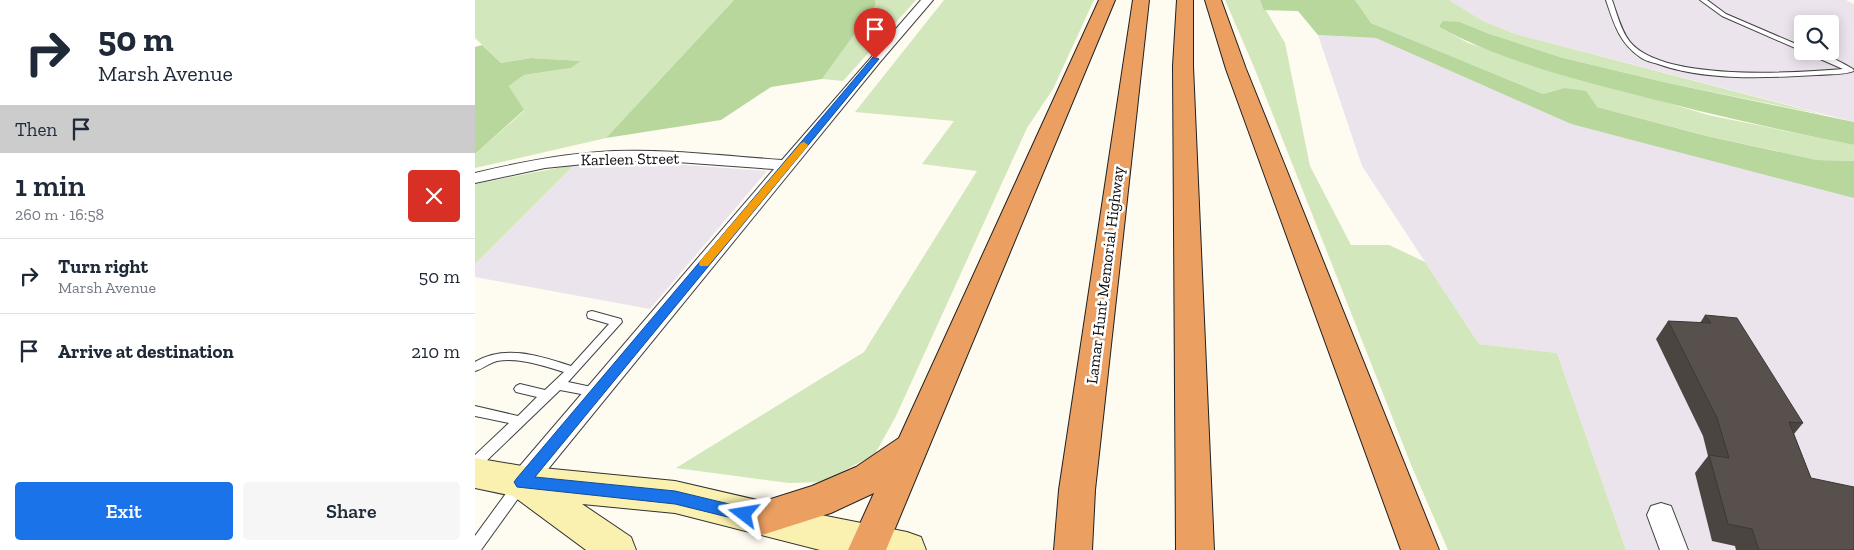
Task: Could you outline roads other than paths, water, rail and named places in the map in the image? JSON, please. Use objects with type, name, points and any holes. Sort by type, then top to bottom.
[{"type":"highway","points":[[868,546],[1107,0]]},
{"type":"highway","name":"Lamar Hunt Memorial Highway","points":[[1073,550],[1077,490],[1141,0]]},
{"type":"highway","points":[[1185,0],[1183,66],[1195,532]]},
{"type":"highway","points":[[1213,0],[1236,69],[1421,547]]},
{"type":"highway","points":[[762,518],[818,501],[869,478],[910,448]]},
{"type":"main road","points":[[475,473],[522,482],[675,497],[868,546],[907,550]]},
{"type":"main road","points":[[522,482],[617,550]]},
{"type":"street","points":[[522,482],[927,0]]},
{"type":"street","name":"Karleen Street","points":[[475,178],[527,166],[589,158],[653,156],[786,166]]},
{"type":"street","points":[[1661,515],[1674,550]]},
{"type":"lane","points":[[1609,0],[1629,46],[1661,64],[1704,73],[1775,75],[1851,70],[1830,60]]},
{"type":"lane","points":[[1703,0],[1724,15],[1794,46]]},
{"type":"lane","points":[[475,463],[573,370],[617,322],[593,315]]},
{"type":"lane","points":[[475,366],[495,357],[509,356],[554,364],[573,370]]},
{"type":"lane","points":[[557,385],[597,392]]},
{"type":"lane","points":[[519,389],[547,395]]},
{"type":"lane","points":[[475,411],[520,420]]},
{"type":"lane","points":[[475,547],[522,482]]}]
